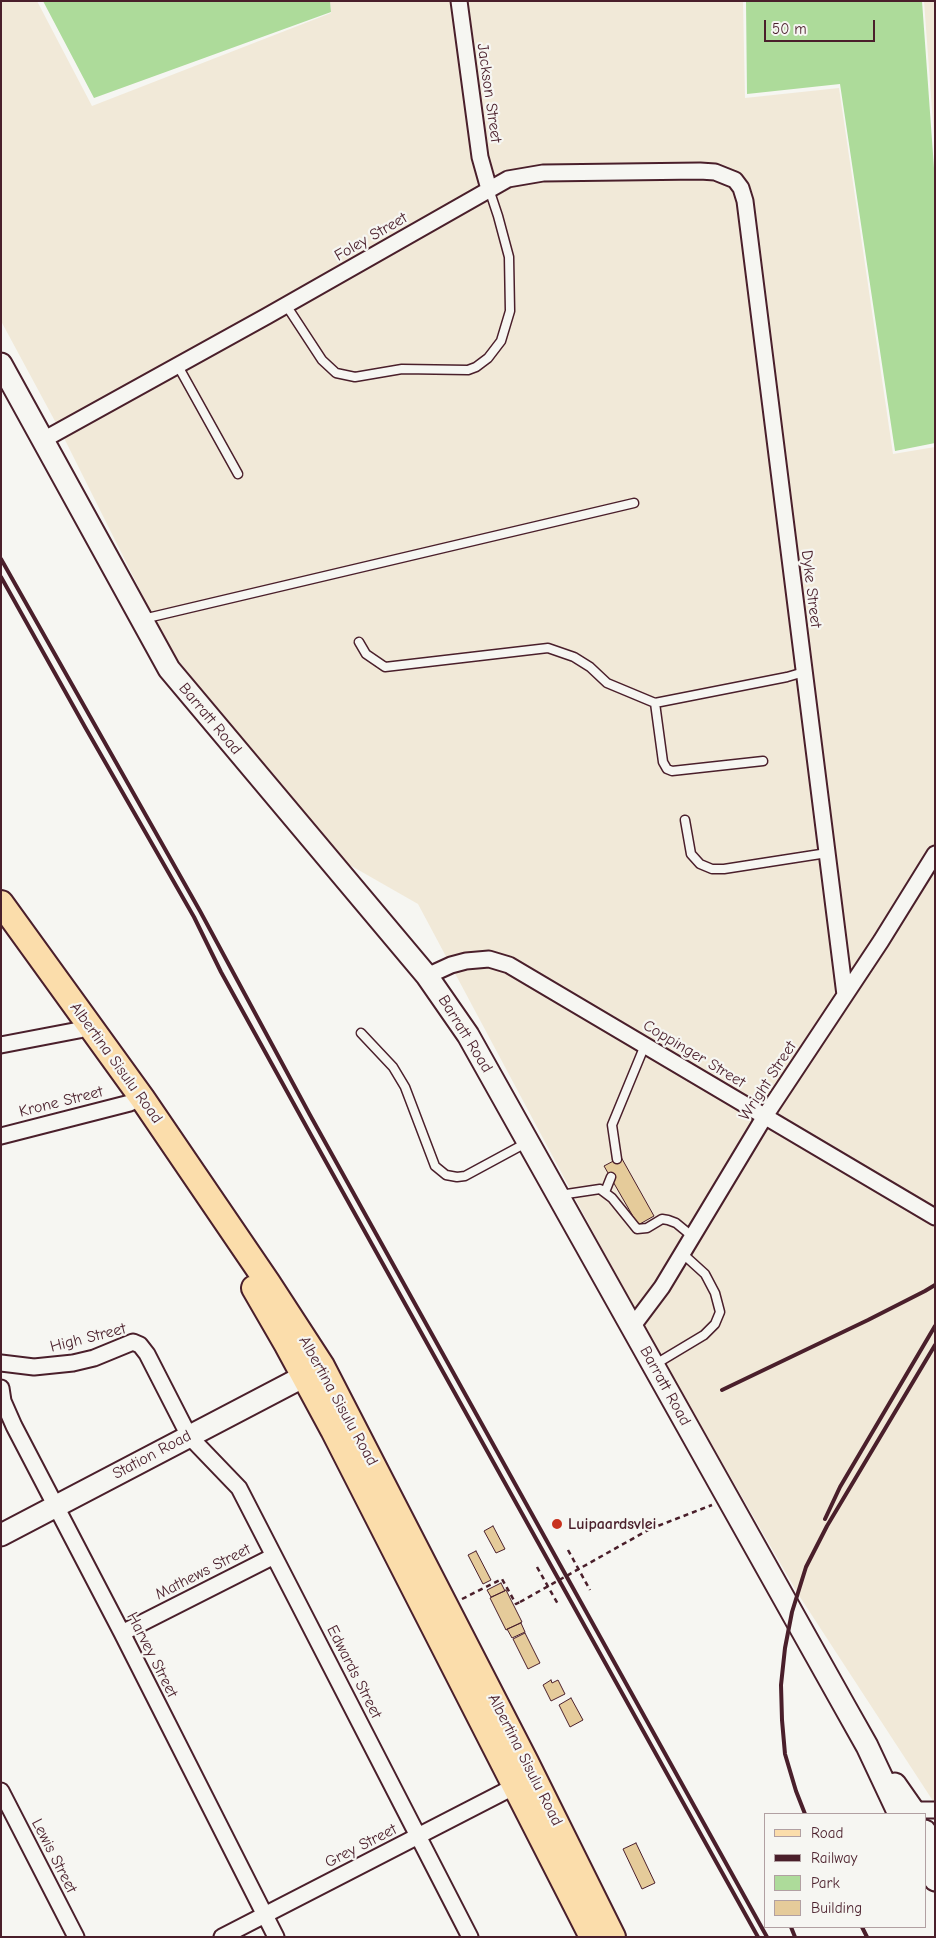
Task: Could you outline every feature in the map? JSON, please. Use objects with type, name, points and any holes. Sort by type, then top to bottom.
[{"type":"main road","name":"Barratt Road","points":[[1,364],[141,620],[170,669],[427,976],[468,1035],[867,1746],[916,1812]]},
{"type":"main road","name":"Albertina Sisulu Road","points":[[1,903],[84,1028],[130,1103],[256,1291],[313,1371]]},
{"type":"main road","name":"Albertina Sisulu Road","points":[[1,923],[142,1098],[268,1284],[433,1596],[524,1781],[592,1937]]},
{"type":"main road","name":"Station Road","points":[[1,1535],[313,1371]]},
{"type":"main road","name":"Albertina Sisulu Road","points":[[524,1781],[612,1937]]},
{"type":"main road","points":[[926,1833],[935,1849]]},
{"type":"main road","points":[[926,1864],[935,1880]]},
{"type":"street","name":"Jackson Street","points":[[459,1],[480,157],[489,189]]},
{"type":"street","name":"Foley Street","points":[[43,440],[178,366],[508,179],[529,175],[700,170],[726,175],[735,180],[740,188]]},
{"type":"street","name":"Dyke Street","points":[[740,188],[745,201],[845,995]]},
{"type":"street","name":"Wright Street","points":[[632,1327],[662,1287],[694,1238],[765,1116],[881,940],[935,854]]},
{"type":"street","name":"Coppinger Street","points":[[427,976],[466,960],[489,959],[501,962],[935,1217]]},
{"type":"street","points":[[1,1046],[84,1028]]},
{"type":"street","name":"Krone Street","points":[[1,1136],[130,1103]]},
{"type":"street","name":"High Street","points":[[1,1363],[34,1367],[72,1364],[94,1358],[133,1342],[140,1345],[147,1354],[189,1436]]},
{"type":"street","name":"Harvey Street","points":[[1,1388],[3,1401],[14,1426],[122,1633],[276,1937]]},
{"type":"street","name":"Edwards Street","points":[[189,1436],[239,1488],[470,1937]]},
{"type":"street","name":"Mathews Street","points":[[122,1633],[274,1556]]},
{"type":"street","name":"Grey Street","points":[[222,1937],[524,1781]]},
{"type":"street","name":"Lewis Street","points":[[1,1791],[76,1937]]},
{"type":"lane","points":[[286,305],[322,360],[336,373],[355,377],[402,369],[468,370],[476,367],[488,358],[501,341],[510,311],[509,256],[489,189]]},
{"type":"lane","points":[[178,366],[238,474]]},
{"type":"lane","points":[[141,620],[634,503]]},
{"type":"lane","points":[[360,642],[366,654],[385,667],[548,648],[574,656],[590,667],[607,683],[655,704],[787,678],[804,672]]},
{"type":"lane","points":[[655,704],[663,762],[667,769],[672,771],[763,761]]},
{"type":"lane","points":[[685,820],[691,854],[700,864],[712,870],[827,853]]},
{"type":"lane","points":[[361,1033],[393,1067],[405,1086],[435,1166],[446,1175],[466,1176],[528,1142]]},
{"type":"lane","points":[[618,1159],[612,1125],[645,1045]]},
{"type":"lane","points":[[605,1192],[611,1177]]},
{"type":"lane","points":[[558,1195],[593,1188],[600,1189],[605,1192],[637,1230],[647,1228],[662,1219],[676,1223],[694,1238]]},
{"type":"lane","points":[[653,1365],[704,1335],[715,1324],[720,1312],[715,1293],[705,1274],[683,1254]]},
{"type":"path","points":[[433,1596],[502,1579],[516,1604],[650,1529],[728,1499]]},
{"type":"path","points":[[568,1550],[590,1590]]},
{"type":"path","points":[[537,1567],[559,1606]]},
{"type":"shaded area","points":[[1,1],[37,1],[92,106],[331,13],[330,1],[743,1],[745,98],[839,88],[893,454],[935,447],[935,1804],[798,1594],[639,1318],[418,904],[348,864],[171,652],[63,436],[1,321]]},
{"type":"shaded area","points":[[924,1],[935,1],[935,150]]},
{"type":"green space","points":[[43,1],[330,1],[331,12],[94,98]]},
{"type":"green space","points":[[746,1],[922,1],[935,182],[935,443],[895,451],[840,84],[747,94]]},
{"type":"building","points":[[621,1157],[654,1216],[638,1225],[604,1166]]},
{"type":"building","points":[[493,1526],[505,1549],[496,1553],[484,1531]]},
{"type":"building","points":[[476,1551],[491,1580],[483,1584],[468,1555]]},
{"type":"building","points":[[501,1583],[505,1591],[491,1597],[487,1590]]},
{"type":"building","points":[[506,1590],[522,1622],[506,1630],[490,1598]]},
{"type":"building","points":[[521,1623],[525,1632],[512,1638],[507,1629]]},
{"type":"building","points":[[525,1633],[540,1663],[528,1669],[513,1639]]},
{"type":"building","points":[[551,1680],[552,1683],[558,1680],[565,1694],[551,1701],[543,1685]]},
{"type":"building","points":[[571,1698],[583,1720],[570,1727],[559,1705]]},
{"type":"building","points":[[636,1843],[655,1883],[642,1889],[623,1849]]},
{"type":"railway","points":[[1,559],[200,911],[310,1115],[767,1937]]},
{"type":"railway","points":[[1,577],[194,917],[221,972],[311,1135],[758,1937]]},
{"type":"railway","points":[[722,1390],[868,1320],[935,1285]]},
{"type":"railway","points":[[825,1519],[840,1487],[935,1326]]},
{"type":"railway","points":[[805,1813],[785,1754],[782,1720],[781,1685],[785,1648],[792,1612],[806,1567],[827,1526],[935,1345]]},
{"type":"railway","points":[[791,1928],[795,1937]]},
{"type":"railway","points":[[862,1928],[867,1937]]},
{"type":"place","name":"Luipaardsvlei","points":[[557,1524]]}]
